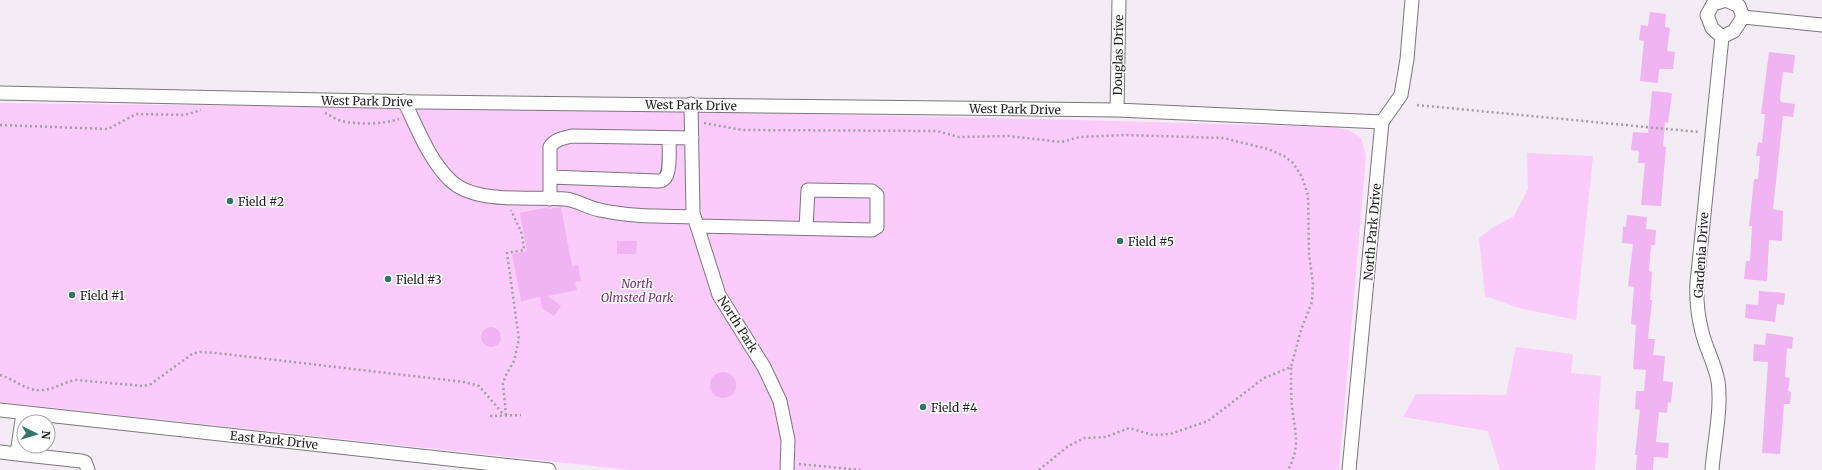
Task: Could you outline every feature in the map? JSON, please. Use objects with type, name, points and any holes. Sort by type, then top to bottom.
[{"type":"street","name":"Douglas Drive","points":[[1117,110],[1119,0]]},
{"type":"street","name":"North Park Drive","points":[[1349,470],[1382,122],[1401,95],[1407,60],[1412,0]]},
{"type":"street","points":[[1726,0],[1734,2],[1739,6],[1743,17],[1734,32],[1722,37],[1712,28],[1707,15],[1714,4],[1726,0]]},
{"type":"street","points":[[1743,17],[1822,25]]},
{"type":"street","name":"Gardenia Drive","points":[[1712,470],[1718,403],[1718,383],[1715,365],[1702,333],[1696,299],[1722,37]]},
{"type":"street","name":"West Park Drive","points":[[0,93],[404,101],[1117,110],[1382,122]]},
{"type":"street","points":[[404,101],[438,165],[451,181],[464,190],[481,194],[505,197],[567,199],[598,210],[630,215],[695,221],[806,228],[872,230],[877,227],[877,196],[872,191],[808,190],[806,228]]},
{"type":"street","name":"North Park","points":[[691,104],[695,221],[719,295],[764,367],[780,401],[793,467]]},
{"type":"street","points":[[550,199],[550,147],[559,139],[572,136],[692,138]]},
{"type":"street","points":[[550,177],[664,180],[668,176],[669,138]]},
{"type":"street","name":"East Park Drive","points":[[0,410],[549,470]]},
{"type":"street","points":[[0,452],[16,454]]},
{"type":"street","points":[[17,454],[56,464],[85,462],[88,470]]},
{"type":"path","points":[[1417,105],[1698,132]]},
{"type":"path","points":[[0,125],[108,129],[136,114],[185,115],[204,110]]},
{"type":"path","points":[[321,111],[342,121],[351,122],[386,123],[403,118]]},
{"type":"path","points":[[704,123],[742,130],[937,131],[959,137],[1009,136],[1061,142],[1080,137],[1125,135],[1224,138],[1268,149],[1284,156],[1293,163],[1302,177],[1308,195],[1309,254],[1313,284],[1312,302],[1301,330],[1291,367],[1292,407],[1297,445],[1294,459],[1288,470]]},
{"type":"path","points":[[505,197],[522,234],[524,250],[507,253],[519,340],[514,361],[505,377],[503,384],[505,415]]},
{"type":"path","points":[[0,375],[9,377],[25,388],[41,391],[51,389],[67,381],[76,380],[144,386],[151,384],[192,354],[200,352],[216,353],[464,382],[479,386],[505,415]]},
{"type":"path","points":[[1038,470],[1067,447],[1084,438],[1106,437],[1129,428],[1153,435],[1170,434],[1208,421],[1264,378],[1291,367]]},
{"type":"path","points":[[490,416],[521,415]]},
{"type":"path","points":[[793,467],[862,470]]},
{"type":"green space","name":"North Olmsted Park","points":[[0,103],[595,110],[1041,119],[1330,127],[1349,130],[1361,138],[1366,156],[1339,470],[630,470],[0,402]]},
{"type":"green space","points":[[1527,153],[1593,156],[1576,320],[1519,308],[1485,296],[1479,238],[1492,228],[1514,216],[1528,189]]},
{"type":"green space","points":[[1516,347],[1573,354],[1571,373],[1601,376],[1595,470],[1500,470],[1488,431],[1403,417],[1416,394],[1506,395]]},
{"type":"building","points":[[1650,12],[1666,14],[1665,27],[1670,28],[1667,51],[1675,52],[1673,69],[1659,69],[1658,83],[1640,81],[1644,41],[1639,40],[1641,25],[1648,26]]},
{"type":"building","points":[[1769,52],[1795,55],[1793,73],[1783,72],[1780,99],[1781,102],[1795,104],[1793,117],[1783,116],[1773,209],[1783,211],[1782,241],[1769,240],[1767,281],[1744,279],[1746,261],[1750,261],[1752,226],[1749,226],[1754,179],[1758,179],[1760,156],[1756,156],[1758,142],[1762,143],[1765,114],[1761,114]]},
{"type":"building","points":[[1652,91],[1672,93],[1668,123],[1665,122],[1663,146],[1666,147],[1661,206],[1641,205],[1645,163],[1638,163],[1639,151],[1631,150],[1633,132],[1648,133]]},
{"type":"building","points":[[549,207],[549,209],[561,207],[572,266],[578,265],[581,281],[575,282],[577,290],[548,296],[561,306],[554,316],[542,308],[540,297],[521,301],[512,254],[527,251],[520,213]]},
{"type":"building","points":[[1627,215],[1647,217],[1646,229],[1656,230],[1655,245],[1651,245],[1649,271],[1652,272],[1650,300],[1652,300],[1648,339],[1655,339],[1653,355],[1665,356],[1663,381],[1673,382],[1671,403],[1668,402],[1667,413],[1659,412],[1656,442],[1669,443],[1668,458],[1654,457],[1653,470],[1636,470],[1637,455],[1635,455],[1640,410],[1635,409],[1636,391],[1644,391],[1646,370],[1633,369],[1636,325],[1631,324],[1634,287],[1628,286],[1633,244],[1622,243],[1623,226],[1626,227]]},
{"type":"building","points":[[617,241],[637,241],[636,254],[617,254]]},
{"type":"building","points":[[1759,291],[1785,293],[1784,305],[1777,304],[1775,322],[1745,318],[1746,304],[1758,305]]},
{"type":"building","points":[[491,327],[498,330],[501,337],[498,344],[491,347],[484,344],[481,337],[484,330]]},
{"type":"building","points":[[1766,333],[1793,337],[1792,349],[1787,348],[1785,377],[1790,378],[1788,391],[1791,392],[1790,404],[1784,404],[1780,454],[1762,453],[1768,362],[1753,361],[1754,344],[1765,345]]},
{"type":"building","points":[[723,372],[732,376],[736,385],[732,394],[723,398],[714,394],[710,385],[714,376]]},
{"type":"place","name":"Field #2","points":[[230,201]]},
{"type":"place","name":"Field #5","points":[[1120,241]]},
{"type":"place","name":"Field #3","points":[[388,279]]},
{"type":"place","name":"Field #1","points":[[72,295]]},
{"type":"place","name":"Field #4","points":[[923,407]]}]
